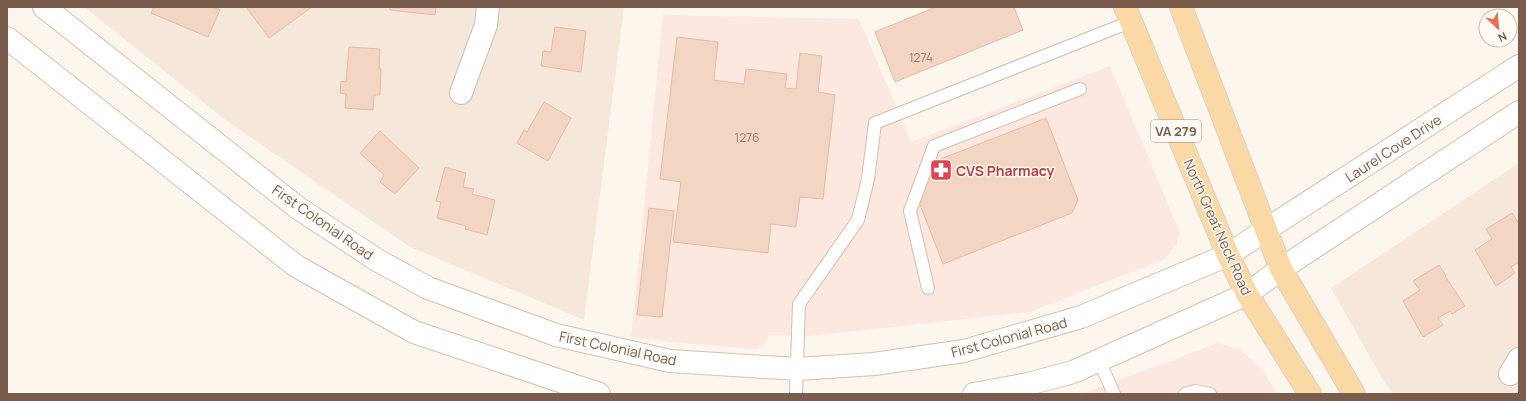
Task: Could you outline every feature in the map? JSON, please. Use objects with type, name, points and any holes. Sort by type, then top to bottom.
[{"type":"main road","name":"First Colonial Road","points":[[44,7],[298,208],[377,260],[428,288],[556,335],[670,360],[798,369],[874,364],[964,351],[1081,317],[1228,255],[1267,229]]},
{"type":"main road","points":[[461,93],[486,25],[488,7]]},
{"type":"main road","points":[[1181,7],[1282,269],[1354,394]]},
{"type":"main road","name":"North Great Neck Road","points":[[1127,15],[1228,255],[1247,294],[1310,394]]},
{"type":"main road","points":[[7,38],[296,266],[414,332],[599,394]]},
{"type":"main road","name":"Laurel Cove Drive","points":[[1267,229],[1519,66]]},
{"type":"main road","points":[[974,394],[1028,384],[1066,374],[1247,294],[1282,269],[1519,112]]},
{"type":"lane","points":[[796,394],[800,304],[858,220],[868,179],[874,124],[1127,15]]},
{"type":"lane","points":[[928,288],[910,211],[934,146],[1080,89]]},
{"type":"lane","points":[[1099,360],[1114,394]]},
{"type":"lane","points":[[1185,394],[1195,391],[1207,394]]},
{"type":"shaded area","points":[[84,7],[624,7],[584,320],[410,247],[224,119]]},
{"type":"shaded area","points":[[663,15],[859,19],[911,142],[1110,66],[1180,233],[1176,246],[1165,259],[1030,312],[811,336],[769,335],[763,347],[755,349],[680,343],[631,337]]},
{"type":"shaded area","points":[[1519,163],[1519,394],[1393,394],[1383,380],[1331,288]]},
{"type":"shaded area","points":[[1218,343],[1239,349],[1260,367],[1278,394],[1081,394]]},
{"type":"building","points":[[154,7],[213,7],[220,10],[208,37],[151,13]]},
{"type":"building","points":[[246,7],[312,7],[269,38]]},
{"type":"building","points":[[390,7],[436,7],[435,15],[390,10]]},
{"type":"building","points":[[936,7],[1014,7],[1023,30],[895,82],[875,32]]},
{"type":"building","points":[[555,27],[586,31],[581,72],[541,66],[543,51],[551,52]]},
{"type":"building","points":[[677,37],[718,42],[714,80],[744,84],[746,69],[787,74],[785,88],[796,89],[800,53],[822,56],[818,92],[835,95],[823,199],[800,197],[796,227],[771,224],[768,253],[673,242],[681,182],[660,179]]},
{"type":"building","points":[[349,47],[380,49],[380,95],[374,95],[373,110],[345,108],[346,94],[340,93],[341,81],[346,82]]},
{"type":"building","points":[[544,102],[571,118],[548,161],[517,143],[524,130],[527,132]]},
{"type":"building","name":"CVS Pharmacy","points":[[1046,118],[1078,200],[1072,213],[943,264],[919,202],[933,162]]},
{"type":"building","points":[[380,131],[419,168],[395,194],[380,182],[384,175],[360,153]]},
{"type":"building","points":[[445,167],[466,173],[463,187],[474,189],[472,194],[495,200],[487,235],[465,229],[466,226],[437,218],[441,202],[436,201]]},
{"type":"building","points":[[649,208],[674,211],[662,317],[637,315]]},
{"type":"building","points":[[1512,213],[1519,224],[1519,262],[1511,267],[1515,273],[1496,286],[1475,250],[1492,239],[1486,229]]},
{"type":"building","points":[[1439,265],[1465,306],[1452,314],[1450,311],[1438,318],[1443,325],[1423,337],[1403,301],[1420,290],[1413,281]]},
{"type":"place","name":"CVS Pharmacy","points":[[941,170]]}]
